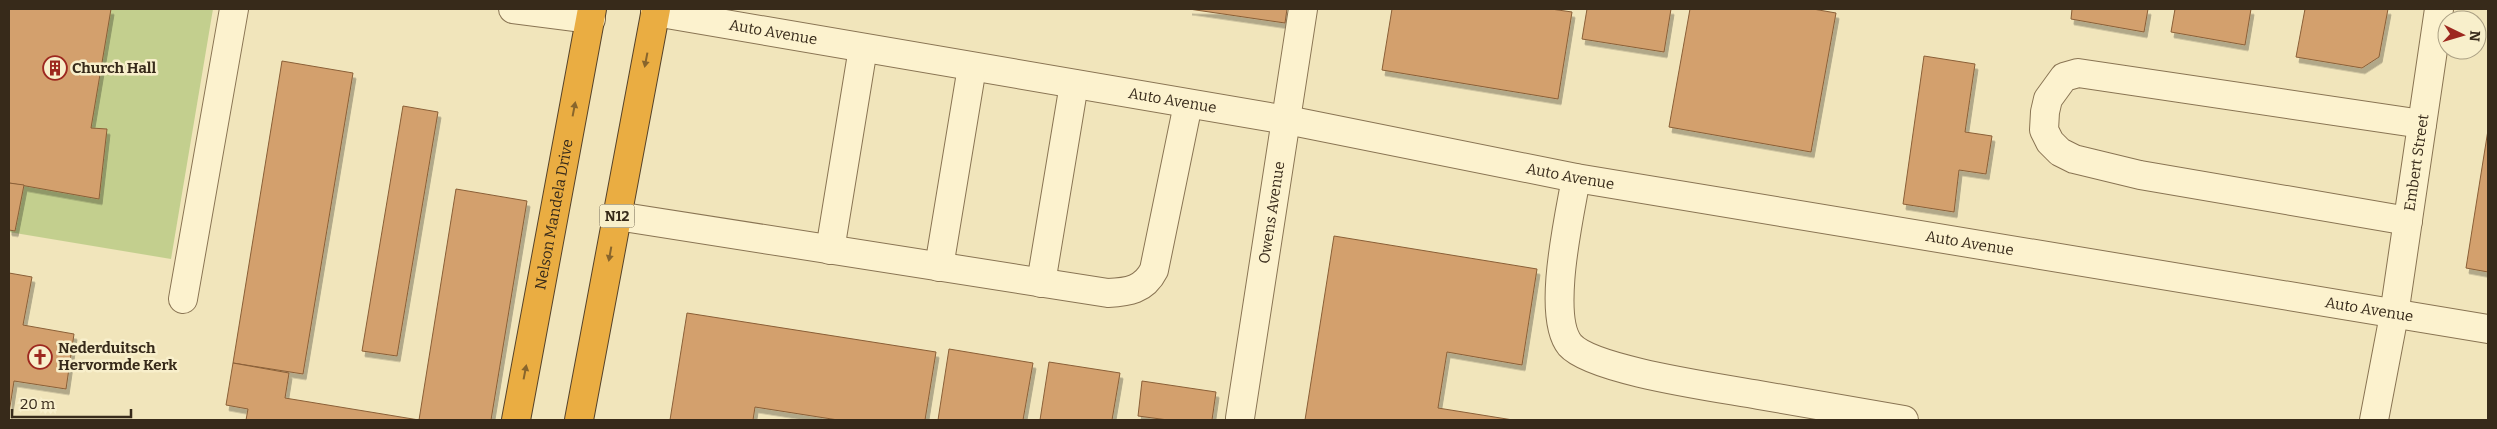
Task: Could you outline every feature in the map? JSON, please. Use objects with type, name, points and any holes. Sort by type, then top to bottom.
[{"type":"highway","name":"N12","points":[[579,420],[655,10]]},
{"type":"highway","name":"Nelson Mandela Drive","points":[[516,420],[592,14]]},
{"type":"street","points":[[183,299],[234,9]]},
{"type":"street","points":[[513,9],[592,14]]},
{"type":"street","name":"Owens Avenue","points":[[1240,418],[1287,120],[1302,9]]},
{"type":"street","name":"Embert Street","points":[[2374,420],[2394,315],[2439,9]]},
{"type":"street","name":"Auto Avenue","points":[[655,10],[972,67],[1287,120],[1576,178],[2394,315],[2488,329]]},
{"type":"street","points":[[830,250],[863,48]]},
{"type":"street","points":[[939,267],[972,67]]},
{"type":"street","points":[[2408,221],[2140,176],[2074,159],[2060,152],[2050,142],[2044,130],[2045,112],[2048,99],[2064,77],[2078,73],[2422,124]]},
{"type":"street","points":[[1041,283],[1074,84]]},
{"type":"street","points":[[617,216],[1041,283],[1108,293],[1126,292],[1141,287],[1149,280],[1154,270],[1188,104]]},
{"type":"street","points":[[1576,178],[1561,273],[1560,301],[1563,328],[1570,345],[1590,358],[1650,376],[1904,420]]},
{"type":"green space","points":[[9,9],[213,9],[171,259],[9,232]]},
{"type":"building","name":"Church Hall","points":[[9,9],[111,9],[91,128],[107,129],[99,199],[9,183]]},
{"type":"building","points":[[1189,9],[1287,9],[1285,23]]},
{"type":"building","points":[[1392,9],[1551,9],[1572,12],[1558,99],[1382,70]]},
{"type":"building","points":[[1587,9],[1671,9],[1664,52],[1582,39]]},
{"type":"building","points":[[1690,9],[1813,9],[1836,13],[1811,152],[1669,127]]},
{"type":"building","points":[[2072,9],[2148,9],[2144,32],[2071,19]]},
{"type":"building","points":[[2175,9],[2251,9],[2245,45],[2171,32]]},
{"type":"building","points":[[2305,9],[2388,9],[2379,57],[2362,68],[2296,57]]},
{"type":"building","points":[[1924,56],[1975,64],[1965,132],[1992,136],[1986,174],[1959,170],[1954,212],[1903,204]]},
{"type":"building","points":[[282,61],[353,73],[303,374],[233,363]]},
{"type":"building","points":[[403,106],[438,112],[397,356],[362,351]]},
{"type":"building","points":[[2488,130],[2488,272],[2466,268]]},
{"type":"building","points":[[9,183],[24,185],[15,231],[9,230]]},
{"type":"building","points":[[456,189],[527,201],[491,420],[419,420]]},
{"type":"building","points":[[1334,236],[1537,269],[1522,365],[1447,352],[1438,408],[1513,420],[1305,420]]},
{"type":"building","name":"Nederduitsch Hervormde Kerk","points":[[9,273],[32,277],[23,325],[74,334],[66,389],[14,381],[9,413]]},
{"type":"building","points":[[687,313],[936,352],[925,420],[838,420],[755,407],[753,420],[670,420]]},
{"type":"building","points":[[949,349],[1033,363],[1023,420],[938,420]]},
{"type":"building","points":[[1049,362],[1120,373],[1112,420],[1040,420]]},
{"type":"building","points":[[233,363],[289,373],[285,398],[419,420],[246,420],[248,409],[226,405]]},
{"type":"building","points":[[1142,381],[1216,392],[1212,420],[1168,420],[1138,416]]},
{"type":"place","name":"Church Hall","points":[[55,68]]},
{"type":"place","name":"Nederduitsch Hervormde Kerk","points":[[40,357]]}]
